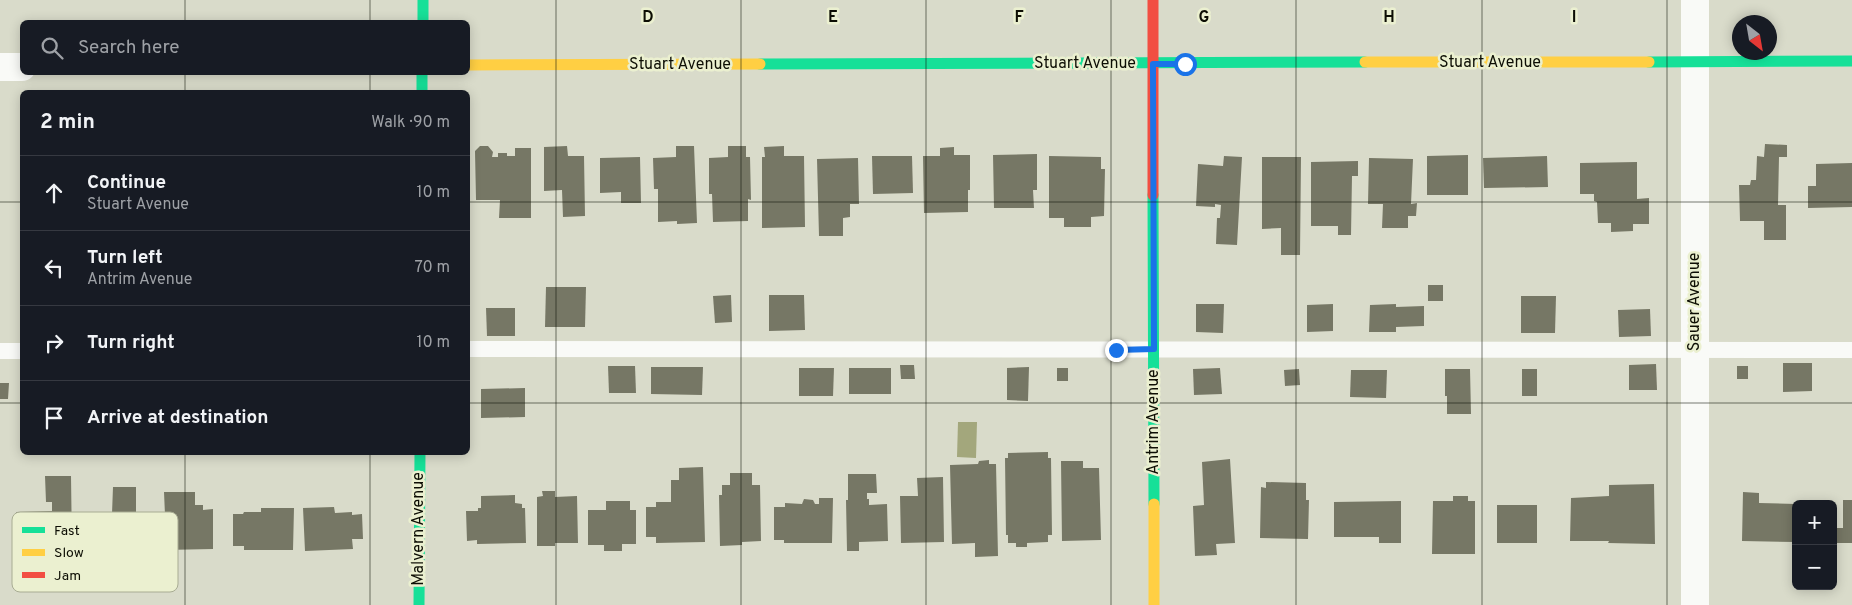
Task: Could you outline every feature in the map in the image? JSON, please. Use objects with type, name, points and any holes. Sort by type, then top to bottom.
[{"type":"street","points":[[423,0],[423,20]]},
{"type":"street","name":"Antrim Avenue","points":[[1153,0],[1154,605]]},
{"type":"street","name":"Sauer Avenue","points":[[1695,0],[1695,605]]},
{"type":"street","name":"Stuart Avenue","points":[[470,65],[1852,61]]},
{"type":"street","points":[[0,67],[20,67]]},
{"type":"street","points":[[422,75],[422,90]]},
{"type":"street","name":"Malvern Avenue","points":[[419,605],[420,455]]},
{"type":"lane","points":[[470,348],[1852,350]]},
{"type":"lane","points":[[0,351],[20,351]]},
{"type":"shaded area","points":[[958,422],[977,422],[976,458],[957,457]]},
{"type":"building","points":[[1765,144],[1787,145],[1787,157],[1779,157],[1778,205],[1786,205],[1786,240],[1764,240],[1764,221],[1740,221],[1739,185],[1750,185],[1751,180],[1756,180],[1757,156],[1764,157]]},
{"type":"building","points":[[480,146],[488,146],[493,152],[492,157],[498,157],[498,153],[507,153],[507,156],[515,156],[515,148],[531,148],[531,218],[499,218],[500,200],[476,200],[475,151]]},
{"type":"building","points":[[567,146],[568,156],[584,156],[585,216],[563,217],[562,190],[544,191],[544,147]]},
{"type":"building","points":[[676,146],[694,146],[697,223],[677,224],[677,221],[658,222],[658,189],[654,189],[653,158],[676,157]]},
{"type":"building","points":[[728,146],[746,146],[746,157],[750,157],[751,200],[748,199],[748,221],[713,222],[712,194],[709,194],[709,158],[728,157]]},
{"type":"building","points":[[784,146],[784,156],[804,156],[805,227],[762,228],[762,157],[765,157],[764,147]]},
{"type":"building","points":[[954,147],[954,155],[970,155],[968,212],[924,213],[923,156],[940,156],[940,148]]},
{"type":"building","points":[[1037,154],[1037,190],[1033,190],[1034,208],[994,208],[993,155]]},
{"type":"building","points":[[1468,155],[1468,195],[1427,195],[1427,156]]},
{"type":"building","points":[[872,156],[912,156],[913,193],[873,194]]},
{"type":"building","points":[[1049,156],[1101,157],[1101,169],[1105,169],[1104,216],[1091,217],[1091,227],[1064,227],[1064,218],[1049,218]]},
{"type":"building","points":[[1224,156],[1242,157],[1237,245],[1216,244],[1217,218],[1220,218],[1221,205],[1215,204],[1215,207],[1196,206],[1198,164],[1223,166]]},
{"type":"building","points":[[1547,156],[1548,187],[1484,188],[1483,158]]},
{"type":"building","points":[[640,157],[641,203],[621,203],[621,192],[600,193],[600,158]]},
{"type":"building","points":[[1262,157],[1301,157],[1300,255],[1281,255],[1281,228],[1262,229]]},
{"type":"building","points":[[858,158],[859,204],[850,204],[850,217],[843,218],[843,236],[819,236],[817,159]]},
{"type":"building","points":[[1369,158],[1413,159],[1411,204],[1417,203],[1416,216],[1408,216],[1408,228],[1382,228],[1383,204],[1368,204]]},
{"type":"building","points":[[1358,161],[1358,176],[1352,176],[1351,235],[1338,235],[1338,226],[1311,226],[1311,162]]},
{"type":"building","points":[[1637,162],[1637,199],[1649,198],[1649,224],[1633,224],[1633,231],[1611,232],[1611,223],[1598,223],[1597,202],[1594,201],[1594,194],[1580,194],[1580,163]]},
{"type":"building","points":[[1852,163],[1852,207],[1808,208],[1808,186],[1816,186],[1816,164]]},
{"type":"building","points":[[1428,285],[1443,285],[1443,301],[1428,301]]},
{"type":"building","points":[[546,287],[586,287],[585,327],[545,327]]},
{"type":"building","points":[[731,295],[732,322],[715,323],[713,296]]},
{"type":"building","points":[[769,295],[804,295],[805,330],[769,331]]},
{"type":"building","points":[[1521,296],[1556,296],[1555,333],[1521,333]]},
{"type":"building","points":[[1196,304],[1224,304],[1223,333],[1196,332]]},
{"type":"building","points":[[1333,304],[1333,331],[1307,332],[1307,305]]},
{"type":"building","points":[[1396,304],[1396,307],[1424,306],[1424,326],[1396,327],[1396,332],[1369,332],[1370,305]]},
{"type":"building","points":[[486,308],[515,308],[515,336],[487,336]]},
{"type":"building","points":[[1650,309],[1651,336],[1619,337],[1618,310]]},
{"type":"building","points":[[1783,363],[1812,363],[1812,391],[1783,392]]},
{"type":"building","points":[[1656,364],[1657,390],[1629,390],[1629,365]]},
{"type":"building","points":[[900,365],[914,365],[915,379],[901,379]]},
{"type":"building","points":[[608,366],[635,366],[636,393],[609,393]]},
{"type":"building","points":[[1737,366],[1748,366],[1748,379],[1737,379]]},
{"type":"building","points":[[651,367],[703,367],[702,395],[651,394]]},
{"type":"building","points":[[1029,367],[1028,401],[1007,400],[1007,368]]},
{"type":"building","points":[[799,368],[834,368],[833,396],[799,396]]},
{"type":"building","points":[[849,368],[891,368],[891,394],[849,394]]},
{"type":"building","points":[[1057,368],[1068,368],[1068,381],[1057,381]]},
{"type":"building","points":[[1220,368],[1222,394],[1194,395],[1193,369]]},
{"type":"building","points":[[1299,369],[1300,385],[1285,386],[1284,370]]},
{"type":"building","points":[[1445,369],[1470,369],[1471,414],[1447,414]]},
{"type":"building","points":[[1522,369],[1537,369],[1537,396],[1522,396]]},
{"type":"building","points":[[1351,370],[1387,370],[1386,398],[1350,397]]},
{"type":"building","points":[[0,383],[9,383],[8,399],[0,399]]},
{"type":"building","points":[[525,388],[525,417],[481,418],[481,389]]},
{"type":"building","points":[[1048,452],[1048,458],[1051,458],[1052,535],[1048,535],[1048,542],[1027,543],[1027,547],[1016,547],[1016,543],[1008,543],[1008,535],[1006,535],[1005,458],[1008,458],[1008,453]]},
{"type":"building","points":[[1230,459],[1235,543],[1216,544],[1217,555],[1195,556],[1193,506],[1204,505],[1202,462]]},
{"type":"building","points":[[989,460],[989,464],[996,464],[998,556],[975,557],[975,543],[952,544],[950,465],[978,464],[979,461]]},
{"type":"building","points":[[1061,461],[1083,461],[1083,468],[1099,468],[1101,540],[1062,541]]},
{"type":"building","points":[[703,467],[705,542],[656,543],[656,537],[646,537],[646,507],[656,507],[656,502],[671,502],[671,480],[679,480],[679,468]]},
{"type":"building","points":[[730,473],[752,473],[752,485],[760,485],[761,541],[742,542],[742,545],[720,546],[719,495],[722,495],[722,485],[730,485]]},
{"type":"building","points":[[848,474],[876,474],[877,493],[867,493],[867,499],[869,499],[869,505],[887,504],[888,541],[859,542],[859,551],[847,551],[846,500],[848,500]]},
{"type":"building","points":[[45,476],[71,476],[72,512],[16,512],[52,511],[52,502],[46,502]]},
{"type":"building","points":[[943,477],[944,542],[901,543],[900,496],[918,496],[917,478]]},
{"type":"building","points":[[1266,482],[1306,483],[1306,500],[1309,500],[1308,539],[1260,538],[1261,487],[1266,488]]},
{"type":"building","points":[[1654,484],[1655,544],[1570,541],[1571,498],[1609,496],[1609,485]]},
{"type":"building","points":[[113,487],[136,487],[136,512],[112,512]]},
{"type":"building","points":[[542,491],[555,491],[555,497],[577,496],[578,543],[555,543],[555,546],[537,546],[537,497],[543,496]]},
{"type":"building","points":[[164,492],[195,492],[195,505],[203,505],[203,510],[213,509],[213,549],[178,550],[178,512],[165,512]]},
{"type":"building","points":[[1743,492],[1759,493],[1759,503],[1792,504],[1792,542],[1742,541]]},
{"type":"building","points":[[515,495],[515,503],[522,504],[522,508],[525,508],[526,543],[477,544],[477,540],[467,541],[466,511],[478,511],[478,508],[481,508],[481,496]]},
{"type":"building","points":[[1453,496],[1468,496],[1468,501],[1475,501],[1475,554],[1432,554],[1433,501],[1453,501]]},
{"type":"building","points":[[819,498],[833,498],[832,543],[784,543],[784,540],[774,540],[774,507],[785,507],[785,503],[802,504],[804,499],[813,500],[815,504],[819,504]]},
{"type":"building","points":[[1843,500],[1852,500],[1852,543],[1837,543],[1837,528],[1843,528]]},
{"type":"building","points":[[606,501],[630,501],[630,510],[636,510],[636,544],[622,544],[622,551],[604,551],[604,545],[588,545],[588,510],[606,510]]},
{"type":"building","points":[[1401,501],[1401,543],[1379,543],[1379,537],[1334,537],[1334,502]]},
{"type":"building","points":[[1497,505],[1537,505],[1537,543],[1497,543]]},
{"type":"building","points":[[334,507],[335,513],[352,512],[352,515],[362,514],[363,539],[352,539],[353,549],[305,551],[303,508]]},
{"type":"building","points":[[261,508],[294,508],[293,550],[244,550],[244,546],[233,546],[233,514],[261,512]]},
{"type":"traffic: fast","points":[[423,0],[423,20]]},
{"type":"traffic: fast","points":[[1649,62],[1852,61]]},
{"type":"traffic: fast","points":[[760,64],[1365,62]]},
{"type":"traffic: fast","points":[[422,75],[422,90]]},
{"type":"traffic: fast","points":[[1153,195],[1154,504]]},
{"type":"traffic: fast","points":[[419,605],[420,455]]},
{"type":"traffic: slow","points":[[1365,62],[1649,62]]},
{"type":"traffic: slow","points":[[470,65],[760,64]]},
{"type":"traffic: slow","points":[[1154,504],[1154,605]]},
{"type":"traffic: jam","points":[[1153,0],[1153,195]]},
{"type":"route","points":[[1116,350],[1154,349],[1153,64],[1185,64]]}]
